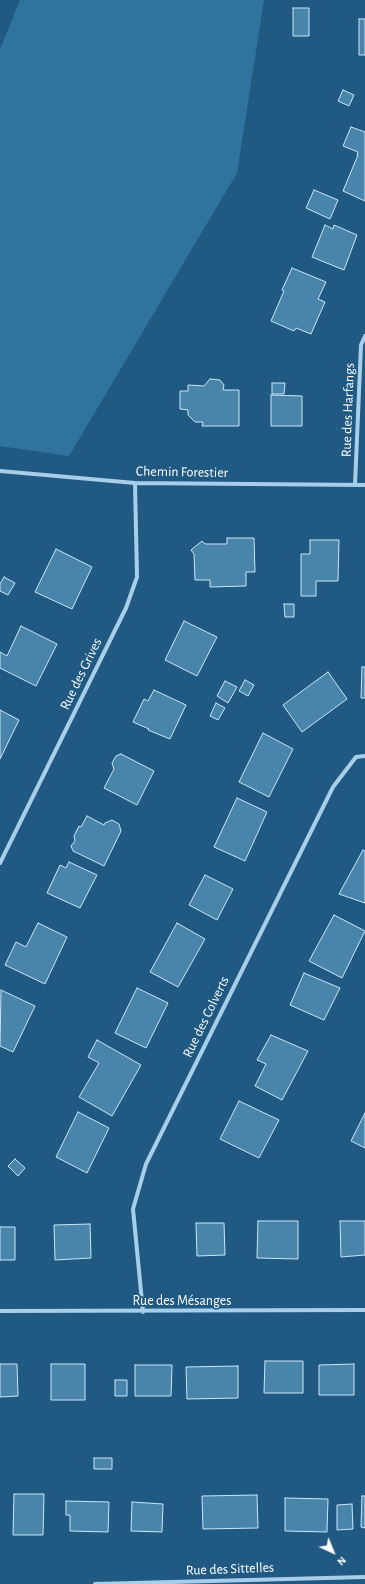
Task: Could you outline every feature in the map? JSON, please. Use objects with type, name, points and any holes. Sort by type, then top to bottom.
[{"type":"street","name":"Rue des Harfangs","points":[[355,485],[361,344],[365,336]]},
{"type":"street","name":"Chemin Forestier","points":[[0,471],[135,483],[365,485]]},
{"type":"street","name":"Rue des Grives","points":[[0,863],[126,608],[137,577],[135,483]]},
{"type":"street","name":"Rue des Colverts","points":[[143,1312],[133,1209],[146,1164],[333,787],[356,757],[365,756]]},
{"type":"street","name":"Rue des Mésanges","points":[[0,1311],[143,1312],[365,1310]]},
{"type":"street","name":"Rue des Sittelles","points":[[95,1584],[365,1577]]},
{"type":"shaded area","points":[[20,0],[264,0],[237,173],[69,456],[0,446],[0,49]]},
{"type":"building","points":[[293,8],[309,8],[309,36],[293,36]]},
{"type":"building","points":[[359,19],[365,19],[365,55],[359,55]]},
{"type":"building","points":[[343,90],[354,95],[349,106],[338,101]]},
{"type":"building","points":[[351,127],[365,132],[365,201],[343,191],[358,155],[358,152],[343,146]]},
{"type":"building","points":[[314,190],[338,200],[330,219],[306,208]]},
{"type":"building","points":[[325,225],[333,229],[334,225],[357,235],[344,270],[312,257]]},
{"type":"building","points":[[292,268],[326,282],[318,299],[325,302],[311,334],[296,328],[294,331],[271,321]]},
{"type":"building","points":[[210,379],[220,380],[224,385],[223,390],[239,390],[239,426],[202,426],[203,422],[195,422],[188,415],[188,410],[180,409],[180,391],[188,391],[188,385],[204,386]]},
{"type":"building","points":[[272,383],[285,383],[284,394],[272,394]]},
{"type":"building","points":[[271,395],[302,396],[302,426],[271,426]]},
{"type":"building","points":[[227,538],[254,538],[255,572],[246,572],[246,586],[210,587],[210,580],[195,580],[194,554],[191,550],[202,541],[205,544],[227,544]]},
{"type":"building","points":[[310,540],[339,540],[338,581],[316,581],[316,596],[301,596],[301,554],[310,554]]},
{"type":"building","points":[[56,549],[92,567],[72,609],[35,592]]},
{"type":"building","points":[[4,577],[15,583],[8,595],[0,591],[0,584]]},
{"type":"building","points":[[284,604],[294,604],[294,617],[285,617]]},
{"type":"building","points":[[184,621],[217,637],[197,676],[165,660]]},
{"type":"building","points":[[21,626],[57,644],[36,686],[0,668],[0,652],[7,656]]},
{"type":"building","points":[[362,667],[365,667],[365,698],[361,698]]},
{"type":"building","points":[[328,672],[347,699],[302,732],[283,705]]},
{"type":"building","points":[[245,680],[254,685],[248,696],[239,691]]},
{"type":"building","points":[[225,681],[237,687],[228,703],[217,696]]},
{"type":"building","points":[[154,690],[186,705],[170,739],[133,722],[144,699],[148,701]]},
{"type":"building","points":[[216,703],[225,708],[218,720],[210,716]]},
{"type":"building","points":[[0,710],[19,720],[0,759]]},
{"type":"building","points":[[263,733],[293,749],[269,797],[239,782]]},
{"type":"building","points":[[121,754],[154,771],[137,805],[104,788],[114,769],[112,763],[116,756]]},
{"type":"building","points":[[237,798],[267,812],[245,861],[214,847]]},
{"type":"building","points":[[87,816],[104,825],[112,820],[119,824],[121,831],[104,866],[73,851],[71,846],[75,841],[74,836],[79,826],[81,827]]},
{"type":"building","points":[[363,850],[365,851],[365,903],[339,894]]},
{"type":"building","points":[[69,862],[97,875],[80,908],[47,893],[60,865],[66,868]]},
{"type":"building","points":[[205,875],[233,889],[217,920],[189,905]]},
{"type":"building","points":[[334,915],[365,931],[342,978],[309,961]]},
{"type":"building","points":[[38,923],[67,937],[45,984],[5,965],[16,942],[26,947]]},
{"type":"building","points":[[177,923],[205,939],[178,987],[150,972]]},
{"type":"building","points":[[304,973],[340,988],[324,1020],[290,1005]]},
{"type":"building","points":[[137,988],[168,1003],[146,1048],[115,1033]]},
{"type":"building","points":[[1,990],[35,1006],[13,1052],[0,1046]]},
{"type":"building","points":[[271,1035],[308,1051],[282,1100],[255,1086],[266,1064],[257,1060]]},
{"type":"building","points":[[97,1040],[141,1065],[112,1116],[79,1097],[99,1063],[88,1057]]},
{"type":"building","points":[[239,1101],[279,1120],[259,1158],[220,1139]]},
{"type":"building","points":[[78,1112],[109,1128],[87,1173],[56,1157]]},
{"type":"building","points":[[365,1113],[365,1148],[351,1141]]},
{"type":"building","points":[[15,1159],[25,1168],[18,1176],[8,1166]]},
{"type":"building","points":[[258,1221],[298,1221],[298,1259],[257,1258]]},
{"type":"building","points":[[340,1221],[365,1221],[365,1255],[341,1257]]},
{"type":"building","points":[[196,1223],[224,1223],[225,1255],[197,1256]]},
{"type":"building","points":[[90,1224],[91,1258],[55,1260],[54,1225]]},
{"type":"building","points":[[0,1227],[15,1227],[15,1260],[0,1260]]},
{"type":"building","points":[[265,1361],[303,1361],[303,1393],[264,1393]]},
{"type":"building","points":[[0,1364],[17,1364],[18,1396],[0,1397]]},
{"type":"building","points":[[51,1364],[85,1364],[85,1400],[51,1400]]},
{"type":"building","points":[[354,1364],[354,1395],[319,1395],[319,1365]]},
{"type":"building","points":[[135,1365],[172,1365],[171,1396],[135,1396]]},
{"type":"building","points":[[238,1366],[238,1398],[187,1399],[186,1367]]},
{"type":"building","points":[[115,1380],[127,1380],[127,1396],[115,1396]]},
{"type":"building","points":[[94,1458],[112,1458],[112,1469],[94,1469]]},
{"type":"building","points":[[14,1494],[44,1494],[43,1535],[13,1535]]},
{"type":"building","points":[[257,1495],[258,1528],[203,1529],[202,1496]]},
{"type":"building","points":[[362,1496],[365,1496],[365,1528],[361,1527]]},
{"type":"building","points":[[285,1498],[328,1499],[327,1532],[285,1531]]},
{"type":"building","points":[[66,1501],[109,1502],[108,1532],[70,1531],[70,1515],[66,1515]]},
{"type":"building","points":[[132,1502],[163,1504],[162,1532],[131,1531]]},
{"type":"building","points":[[352,1504],[353,1529],[337,1530],[337,1505]]}]
